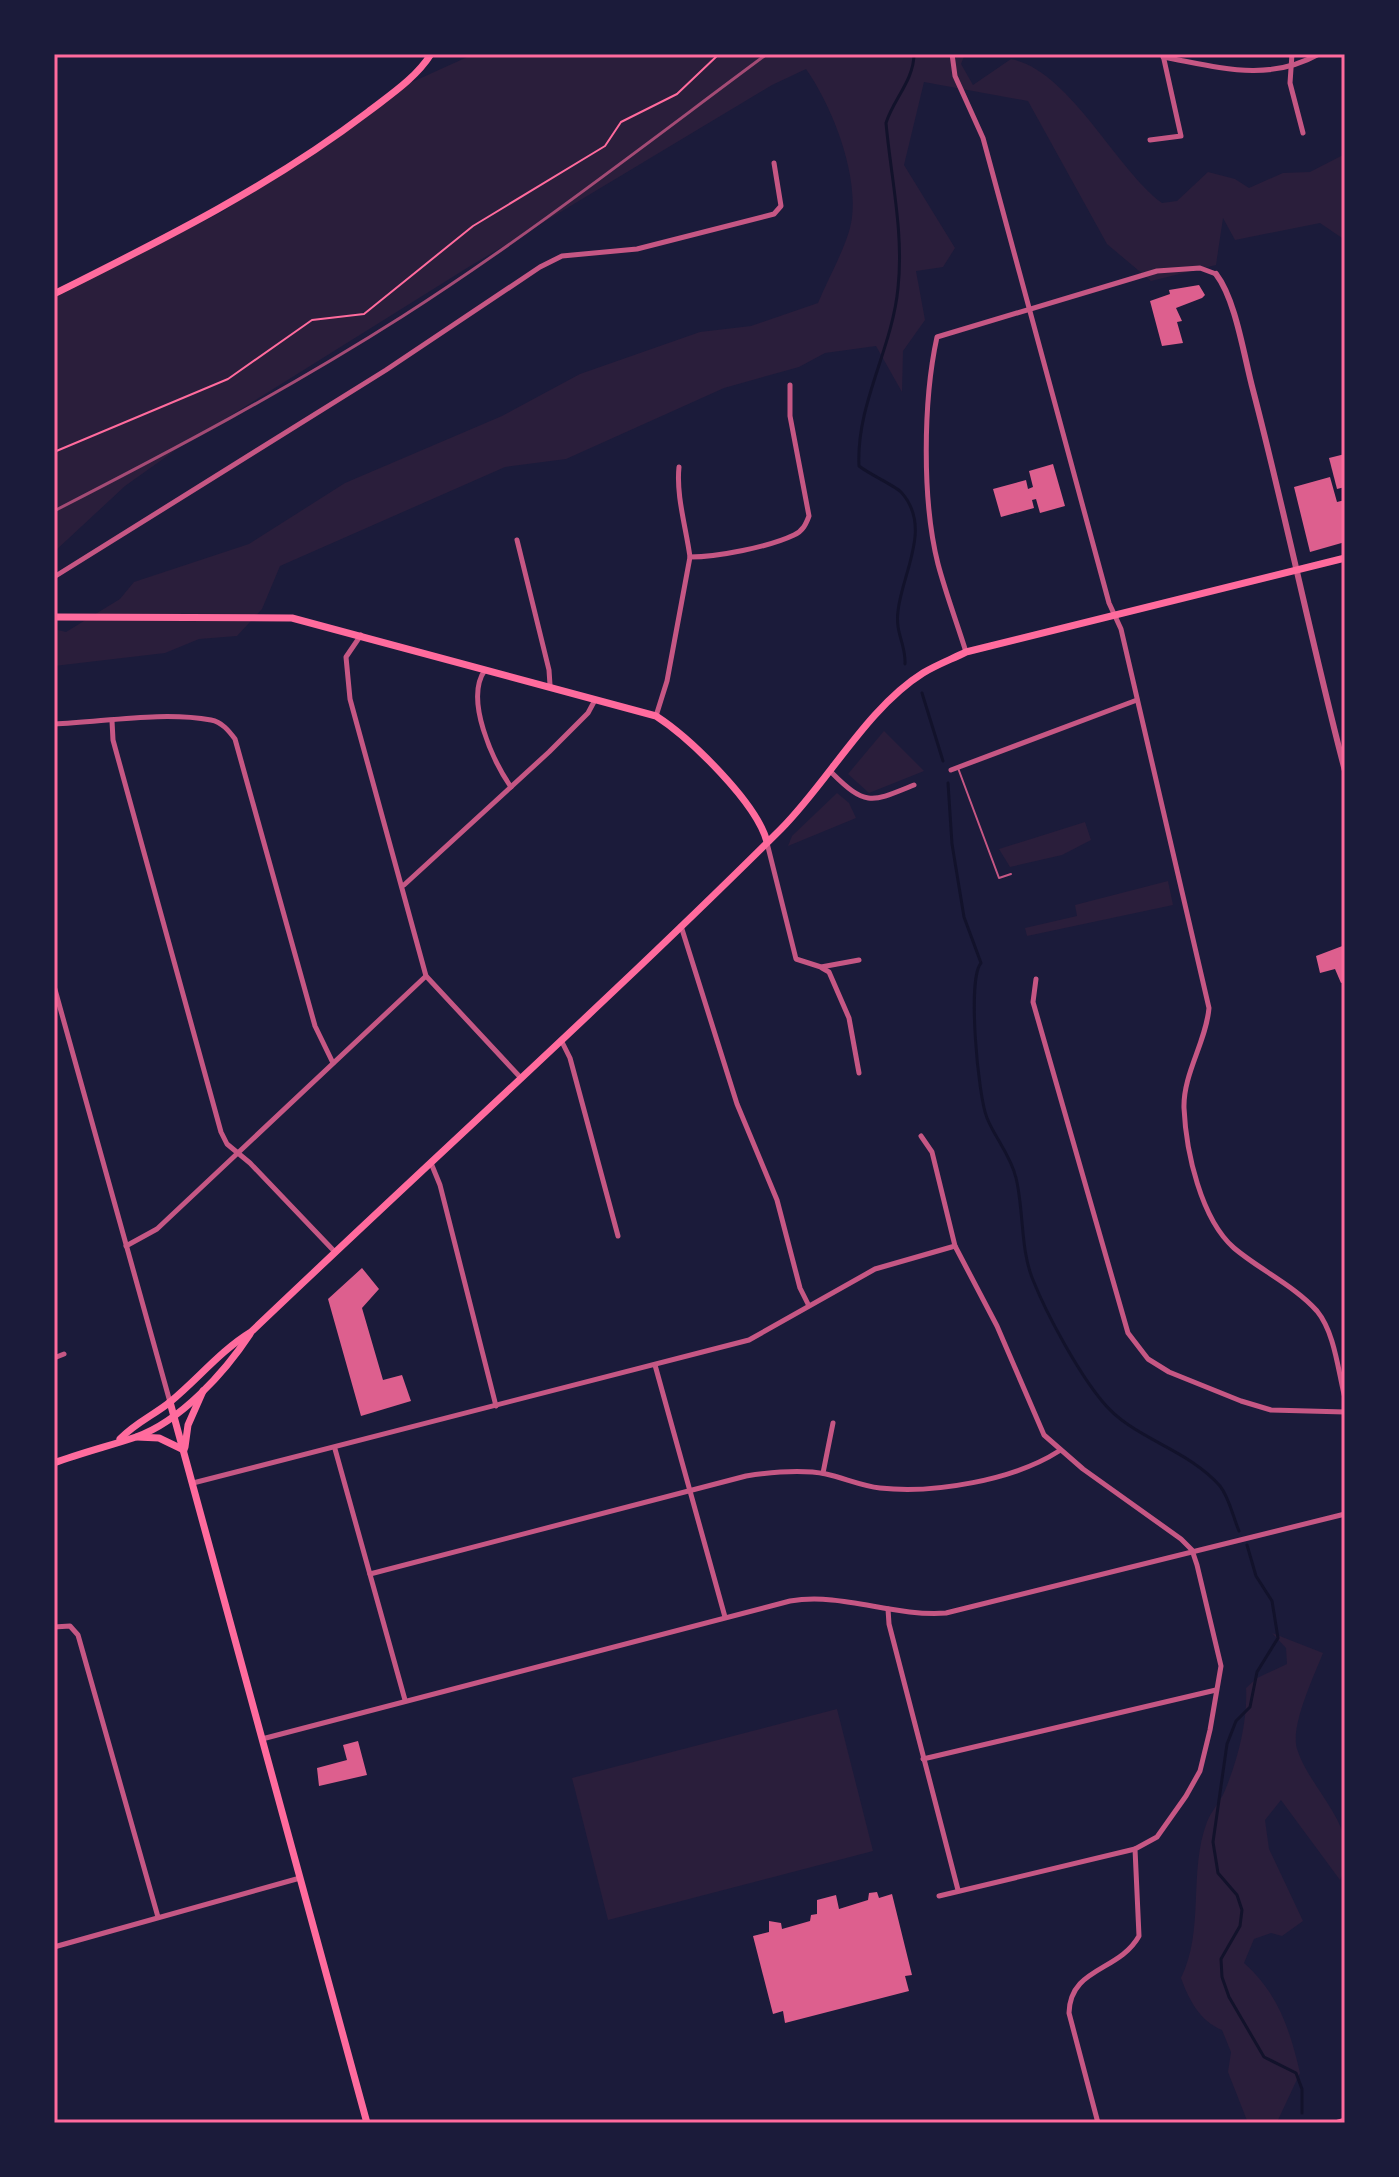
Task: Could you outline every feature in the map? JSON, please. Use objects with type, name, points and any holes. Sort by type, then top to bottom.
[{"type":"main road","points":[[54,294],[194,224],[315,150],[398,89],[431,54]]},
{"type":"main road","points":[[120,1439],[132,1427],[170,1402],[230,1345],[251,1332],[681,925],[767,842],[832,773],[887,703],[922,674],[966,652],[1345,558]]},
{"type":"main road","points":[[54,617],[181,620],[292,618],[656,716],[672,727],[743,801],[763,827],[767,842]]},
{"type":"main road","points":[[136,1437],[174,1415],[237,1354],[251,1332]]},
{"type":"main road","points":[[184,1450],[188,1425],[209,1382]]},
{"type":"main road","points":[[170,1402],[367,2123]]},
{"type":"main road","points":[[54,1463],[120,1439],[136,1437],[159,1438],[184,1450]]},
{"type":"main road","points":[[1338,2123],[1345,2121]]},
{"type":"street","points":[[952,54],[955,76],[983,138],[1105,590],[1117,616],[1209,1008],[1208,1025],[1187,1084],[1184,1105],[1188,1136],[1206,1208],[1213,1226],[1234,1248],[1316,1311],[1327,1327],[1345,1398]]},
{"type":"street","points":[[1292,54],[1290,83],[1303,133]]},
{"type":"street","points":[[1150,140],[1181,136],[1163,56],[1227,71],[1274,71],[1319,54]]},
{"type":"street","points":[[54,577],[386,370],[540,267],[562,256],[637,249],[774,214],[781,206],[774,163]]},
{"type":"street","points":[[966,652],[938,563],[932,526],[929,434],[937,337],[1157,271],[1200,268],[1216,274],[1222,283],[1238,335],[1345,771]]},
{"type":"street","points":[[690,557],[714,555],[796,535],[805,527],[809,516],[794,443],[790,385]]},
{"type":"street","points":[[656,716],[667,681],[690,557],[685,512],[677,488],[679,467]]},
{"type":"street","points":[[517,540],[550,685]]},
{"type":"street","points":[[361,635],[346,657],[350,699],[404,885],[426,976],[520,1077]]},
{"type":"street","points":[[486,668],[475,690],[476,704],[499,769],[511,787]]},
{"type":"street","points":[[404,885],[588,713],[597,698]]},
{"type":"street","points":[[954,768],[1137,700]]},
{"type":"street","points":[[54,724],[172,718],[213,720],[235,739],[315,1026],[333,1063]]},
{"type":"street","points":[[112,721],[121,769],[215,1115],[227,1144],[335,1252]]},
{"type":"street","points":[[832,773],[855,796],[866,800],[875,800],[914,785]]},
{"type":"street","points":[[767,842],[796,959],[829,972],[849,1018],[859,1073]]},
{"type":"street","points":[[681,925],[737,1104],[777,1200],[800,1288],[808,1304]]},
{"type":"street","points":[[821,967],[859,960]]},
{"type":"street","points":[[126,1246],[157,1229],[426,976]]},
{"type":"street","points":[[1036,979],[1033,1002],[1128,1333],[1148,1359],[1169,1372],[1241,1401],[1271,1410],[1345,1412]]},
{"type":"street","points":[[54,986],[170,1402]]},
{"type":"street","points":[[560,1039],[570,1058],[618,1236]]},
{"type":"street","points":[[921,1136],[932,1152],[955,1246],[997,1326],[1044,1435],[1059,1451],[1192,1550],[1221,1666],[1200,1771],[1157,1837],[1135,1849],[939,1896]]},
{"type":"street","points":[[431,1163],[440,1185],[496,1406]]},
{"type":"street","points":[[193,1483],[335,1449],[749,1340],[808,1304],[895,1260],[955,1246]]},
{"type":"street","points":[[54,1358],[64,1354]]},
{"type":"street","points":[[655,1365],[725,1617]]},
{"type":"street","points":[[823,1474],[833,1423]]},
{"type":"street","points":[[335,1449],[405,1700]]},
{"type":"street","points":[[370,1574],[775,1471],[823,1474],[877,1488],[914,1490],[1002,1474],[1040,1463],[1059,1451]]},
{"type":"street","points":[[262,1739],[806,1598],[915,1614],[946,1613],[1345,1514]]},
{"type":"street","points":[[888,1609],[958,1890]]},
{"type":"street","points":[[54,1627],[70,1626],[78,1635],[158,1917]]},
{"type":"street","points":[[923,1759],[1216,1690]]},
{"type":"street","points":[[1098,2123],[1069,2013],[1070,1999],[1081,1981],[1119,1960],[1139,1936],[1135,1849]]},
{"type":"street","points":[[54,1947],[301,1878]]},
{"type":"lane","points":[[954,768],[999,878],[1011,874]]},
{"type":"path","points":[[54,452],[228,379],[312,320],[364,314],[473,226],[605,146],[621,122],[677,94],[719,54]]},
{"type":"shaded area","points":[[474,54],[965,54],[961,64],[973,85],[1011,59],[1032,67],[1053,81],[1127,168],[1162,203],[1177,201],[1208,172],[1235,179],[1249,188],[1283,173],[1310,172],[1345,154],[1345,240],[1320,223],[1235,240],[1223,218],[1216,265],[1151,281],[1107,244],[1028,101],[924,82],[904,165],[955,248],[943,267],[916,271],[925,320],[903,351],[902,392],[876,346],[825,353],[799,367],[724,388],[566,459],[505,467],[280,566],[262,609],[237,636],[199,639],[165,653],[54,666],[54,629],[66,632],[120,599],[134,582],[249,544],[345,483],[502,416],[580,374],[700,332],[751,326],[818,303],[850,228],[852,189],[843,145],[835,124],[806,69],[772,85],[467,268],[177,449],[125,486],[54,552],[54,296],[222,212],[399,88]]},
{"type":"shaded area","points":[[884,731],[924,771],[869,793],[848,774]]},
{"type":"shaded area","points":[[837,793],[849,803],[856,818],[788,846],[792,836]]},
{"type":"shaded area","points":[[1085,822],[1091,840],[1062,855],[1010,867],[999,849]]},
{"type":"shaded area","points":[[1168,881],[1173,905],[1027,936],[1025,928],[1077,916],[1075,905]]},
{"type":"shaded area","points":[[1272,1633],[1323,1653],[1304,1701],[1297,1728],[1297,1749],[1341,1828],[1346,1845],[1346,1862],[1340,1880],[1281,1800],[1265,1820],[1269,1849],[1303,1921],[1282,1936],[1271,1933],[1254,1939],[1244,1963],[1266,1987],[1281,2013],[1300,2073],[1278,2120],[1248,2123],[1228,2072],[1231,2052],[1222,2030],[1207,2021],[1196,2009],[1181,1978],[1193,1940],[1201,1841],[1210,1815],[1223,1795],[1233,1770],[1243,1728],[1246,1688],[1257,1678],[1287,1664],[1286,1648]]},
{"type":"shaded area","points":[[837,1709],[873,1851],[608,1920],[572,1778]]},
{"type":"building","points":[[1199,285],[1205,295],[1202,298],[1176,308],[1182,321],[1177,322],[1183,343],[1162,346],[1150,301],[1170,294],[1169,290]]},
{"type":"building","points":[[1345,454],[1345,487],[1337,489],[1329,458]]},
{"type":"building","points":[[1053,464],[1065,506],[1040,513],[1036,499],[1032,500],[1034,508],[1001,517],[993,489],[1026,480],[1028,489],[1033,487],[1029,471]]},
{"type":"building","points":[[1330,477],[1337,502],[1345,500],[1345,542],[1310,552],[1294,487]]},
{"type":"building","points":[[1345,945],[1345,982],[1341,983],[1335,969],[1320,973],[1316,956]]},
{"type":"building","points":[[362,1268],[379,1289],[362,1308],[383,1380],[402,1375],[411,1401],[361,1416],[328,1299]]},
{"type":"building","points":[[358,1741],[367,1775],[319,1786],[317,1768],[347,1760],[343,1745]]},
{"type":"building","points":[[877,1892],[879,1898],[892,1894],[912,1975],[905,1976],[909,1991],[785,2023],[783,2011],[773,2014],[753,1936],[769,1932],[769,1921],[781,1923],[782,1929],[810,1921],[811,1915],[817,1914],[817,1900],[836,1895],[839,1909],[868,1900],[869,1893]]},
{"type":"waterway","points":[[905,664],[898,611],[913,550],[915,520],[901,492],[859,466],[863,421],[889,333],[898,288],[898,226],[886,123],[911,73],[914,54]]},
{"type":"waterway","points":[[922,693],[943,761]]},
{"type":"waterway","points":[[948,783],[952,844],[964,917],[981,963],[977,973],[974,1013],[980,1087],[987,1118],[1016,1178],[1026,1255],[1033,1280],[1064,1343],[1102,1401],[1128,1425],[1207,1473],[1223,1491],[1239,1531]]},
{"type":"waterway","points":[[1247,1545],[1256,1576],[1272,1601],[1278,1638],[1257,1672],[1250,1707],[1236,1721],[1227,1744],[1213,1842],[1218,1873],[1237,1895],[1242,1910],[1240,1926],[1221,1959],[1222,1977],[1229,1997],[1264,2057],[1296,2073],[1302,2089],[1302,2113]]},
{"type":"railway","points":[[54,511],[231,418],[403,316],[541,221],[767,54]]}]
